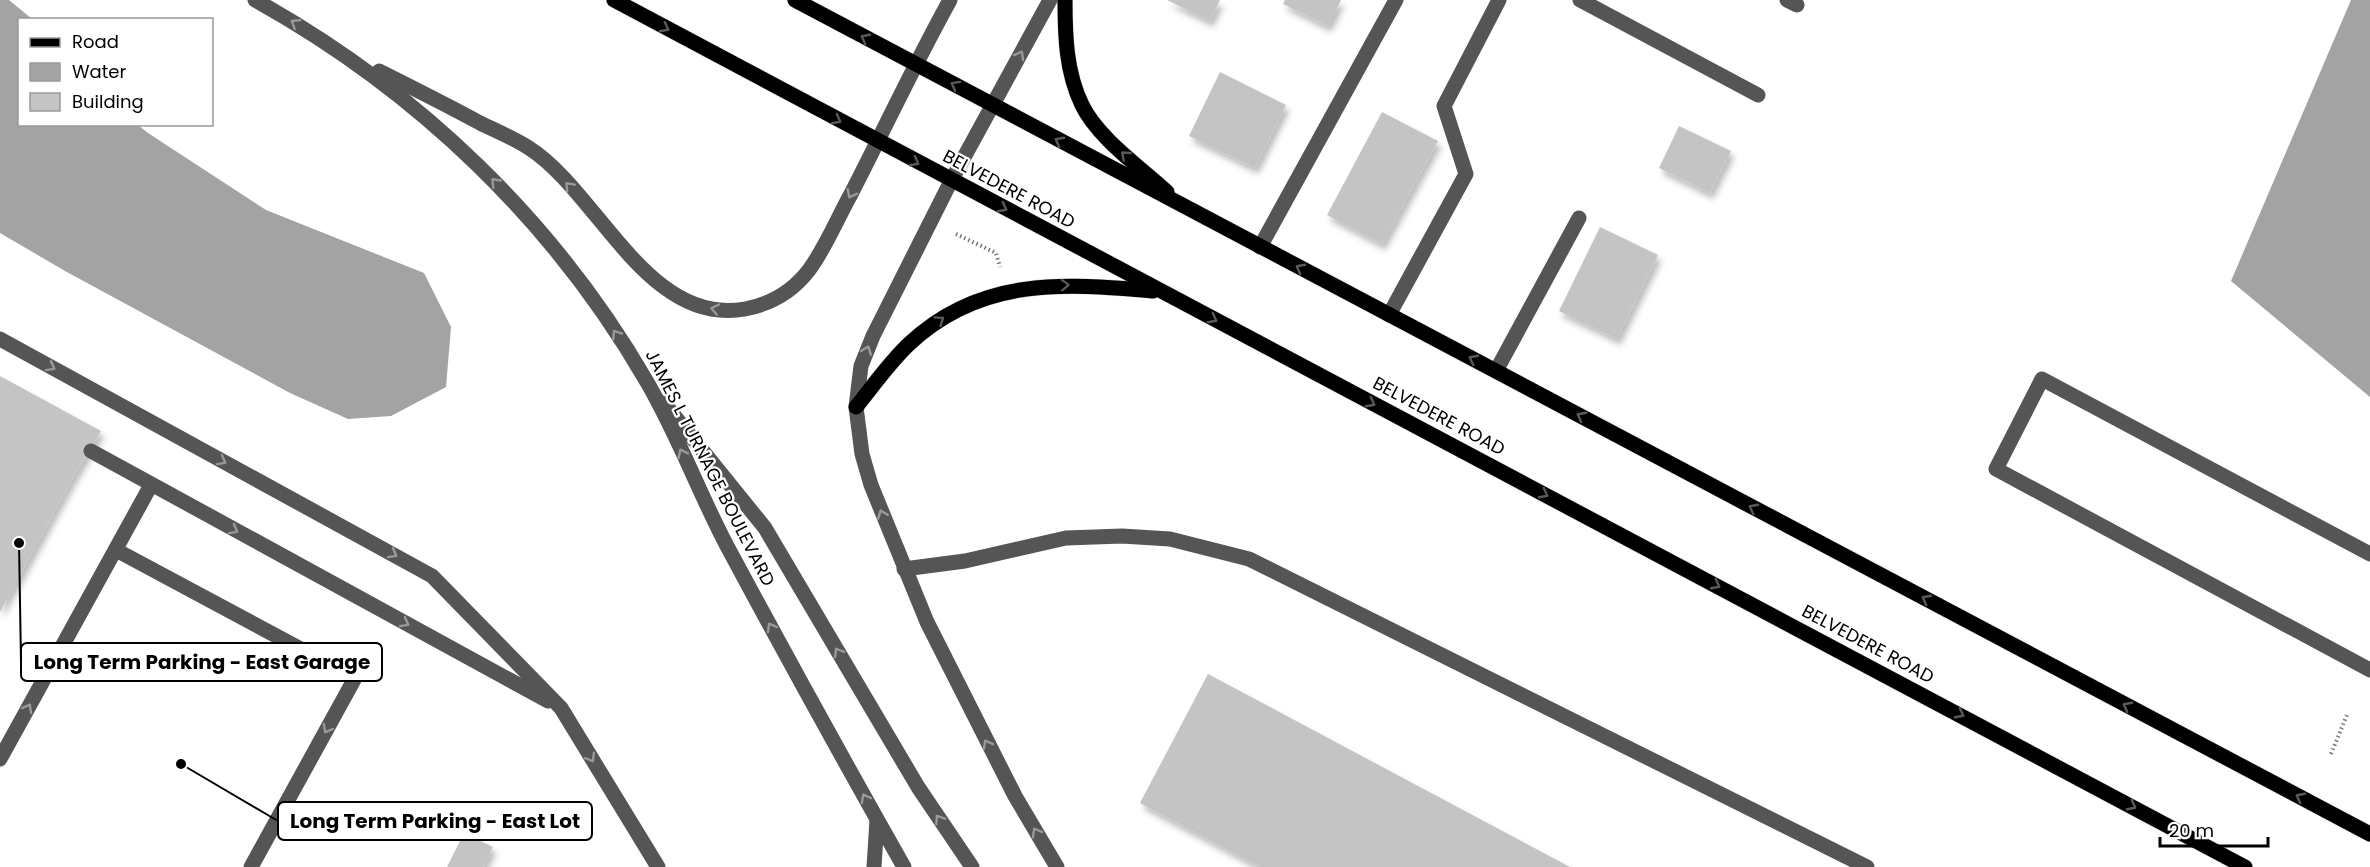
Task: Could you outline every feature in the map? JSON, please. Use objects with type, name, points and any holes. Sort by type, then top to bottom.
[{"type":"main road","name":"BELVEDERE ROAD","points":[[614,0],[2245,867]]},
{"type":"main road","points":[[795,0],[2370,834]]},
{"type":"main road","points":[[1065,0],[1068,61],[1083,107],[1106,137],[1185,208]]},
{"type":"main road","points":[[856,407],[910,343],[946,316],[985,298],[1031,287],[1060,285],[1162,292]]},
{"type":"street","name":"JAMES L TURNAGE BOULEVARD","points":[[255,0],[334,47],[385,83],[429,120],[472,158],[516,204],[592,297],[648,383],[726,543],[904,867]]},
{"type":"street","points":[[334,47],[530,148],[585,202],[645,273],[663,287],[685,299],[707,308],[729,312],[774,301],[792,288],[808,271],[828,239],[950,0]]},
{"type":"street","points":[[1050,0],[951,181],[873,336],[861,366],[856,407],[862,454],[871,485],[931,631],[978,727],[1057,867]]},
{"type":"street","points":[[1260,247],[1396,0]]},
{"type":"street","points":[[1389,315],[1466,174],[1443,106],[1499,0]]},
{"type":"street","points":[[1580,0],[1758,95]]},
{"type":"street","points":[[1496,371],[1580,218]]},
{"type":"street","points":[[0,339],[432,576],[561,708],[658,867]]},
{"type":"street","points":[[2370,554],[2042,379],[1996,469],[2370,670]]},
{"type":"street","points":[[648,383],[765,528],[918,787],[972,867]]},
{"type":"street","points":[[90,451],[561,708]]},
{"type":"street","points":[[0,759],[151,485]]},
{"type":"street","points":[[904,569],[965,561],[1066,538],[1122,536],[1170,539],[1249,559],[1867,867]]},
{"type":"street","points":[[116,550],[355,678],[251,867]]},
{"type":"street","points":[[874,867],[877,820]]},
{"type":"path","points":[[956,234],[996,253],[1001,270]]},
{"type":"path","points":[[2331,754],[2347,715]]},
{"type":"water","points":[[0,0],[9,0],[31,18],[18,18],[18,126],[139,126],[266,210],[424,273],[451,327],[446,387],[391,416],[348,419],[290,393],[65,271],[0,233]]},
{"type":"water","points":[[2351,0],[2370,0],[2370,397],[2231,281]]},
{"type":"building","points":[[1167,0],[1220,0],[1210,21]]},
{"type":"building","points":[[1285,0],[1341,0],[1328,26],[1283,4]]},
{"type":"building","points":[[1220,72],[1286,105],[1255,168],[1189,136]]},
{"type":"building","points":[[1382,112],[1438,141],[1382,244],[1327,215]]},
{"type":"building","points":[[1679,126],[1731,151],[1710,193],[1659,168]]},
{"type":"building","points":[[1600,227],[1658,255],[1617,339],[1559,311]]},
{"type":"building","points":[[0,376],[101,431],[0,612]]},
{"type":"building","points":[[1208,674],[1570,867],[1260,867],[1140,803]]},
{"type":"building","points":[[464,833],[493,847],[483,867],[447,867]]},
{"type":"place","name":"Long Term Parking - East Garage","points":[[19,543]]},
{"type":"place","name":"Long Term Parking - East Lot","points":[[181,764]]}]
